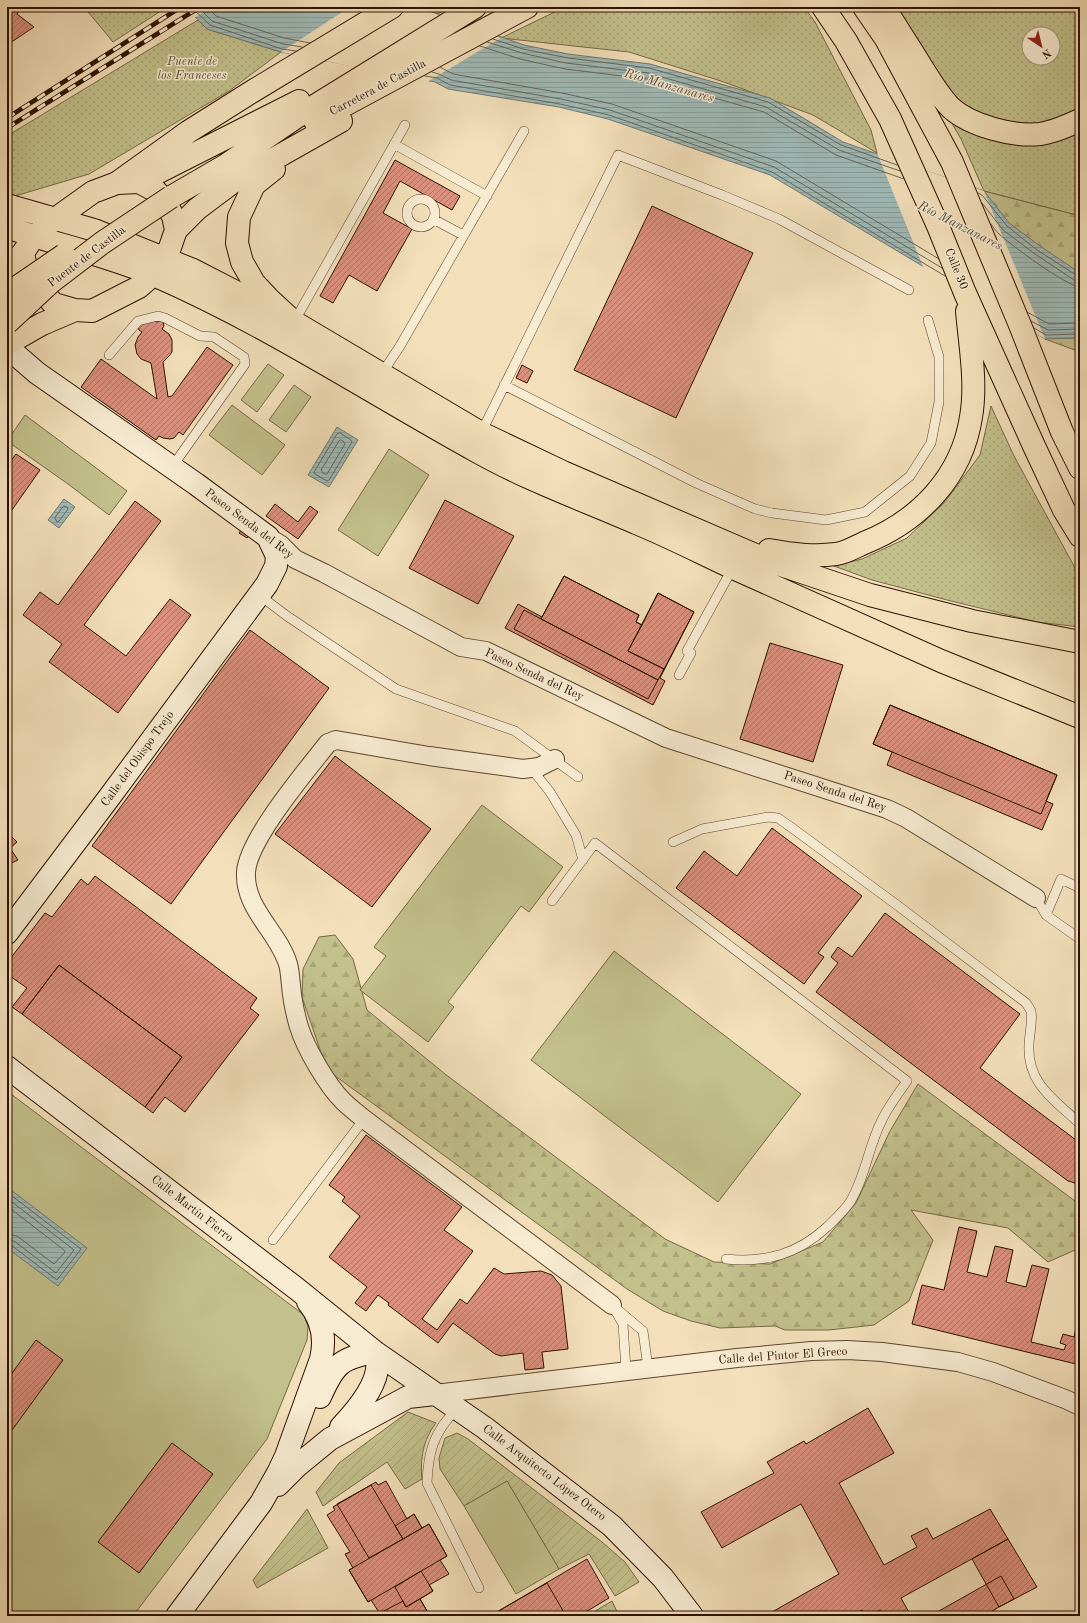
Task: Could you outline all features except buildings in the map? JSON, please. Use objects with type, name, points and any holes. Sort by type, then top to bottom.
[{"type":"main road","points":[[7,268],[28,244],[55,218],[93,192],[117,183],[188,132],[392,7]]},
{"type":"main road","name":"Carretera de Castilla","points":[[171,197],[226,165],[295,118],[406,48],[475,7]]},
{"type":"main road","name":"Calle 30","points":[[823,7],[846,40],[890,119],[938,226],[965,293],[1034,446],[1064,510],[1080,536]]},
{"type":"main road","points":[[864,7],[886,38],[952,162],[978,222],[1062,432],[1080,468]]},
{"type":"main road","points":[[884,7],[933,85],[952,108],[970,120],[1015,134],[1040,134],[1064,127],[1080,120]]},
{"type":"main road","name":"Carretera de Castilla","points":[[226,165],[260,150],[521,10]]},
{"type":"main road","points":[[117,183],[139,182],[305,98],[355,70],[406,48]]},
{"type":"main road","points":[[28,244],[26,268],[36,286],[54,304],[75,310],[92,310],[108,303],[139,287],[160,267],[176,230],[197,209],[233,182],[350,116],[441,54]]},
{"type":"main road","points":[[294,322],[254,283],[242,262],[237,243],[239,217],[254,186],[316,136]]},
{"type":"main road","points":[[139,182],[156,190],[173,216],[176,230]]},
{"type":"main road","points":[[7,294],[105,227],[171,197]]},
{"type":"main road","name":"Puente de Castilla","points":[[7,323],[51,282],[102,243],[171,197]]},
{"type":"main road","points":[[7,205],[94,230],[160,267],[196,294],[272,333],[362,387],[480,453],[561,492],[638,523],[731,567],[941,661],[1080,716]]},
{"type":"main road","points":[[7,227],[28,244],[125,264],[193,270],[294,322],[381,375],[481,432],[562,472],[770,562],[870,595],[972,621],[1078,642]]},
{"type":"main road","points":[[665,517],[761,548],[801,555],[837,554],[884,535],[922,509],[948,479],[964,448],[972,417],[973,382],[965,293]]},
{"type":"main road","points":[[7,346],[42,324],[75,310]]},
{"type":"street","name":"Paseo Senda del Rey","points":[[7,346],[37,373],[281,545],[295,559],[324,573],[461,647],[486,651],[666,738],[886,809],[906,818],[1036,898]]},
{"type":"street","name":"Calle del Obispo Trejo","points":[[7,933],[111,796],[263,589],[276,566],[277,556],[268,537]]},
{"type":"street","name":"Calle del Obispo Trejo","points":[[263,589],[287,569],[305,564]]},
{"type":"street","points":[[555,759],[539,767],[523,769],[448,759],[336,740],[328,743],[290,791],[259,838],[250,856],[246,872],[248,890],[256,911],[278,944],[288,964],[299,1027],[310,1052],[323,1074],[342,1100],[364,1119],[612,1305]]},
{"type":"street","name":"Calle Martín Fierro","points":[[7,1067],[297,1289],[375,1352]]},
{"type":"street","points":[[177,1616],[261,1503],[286,1456],[324,1346],[323,1334],[312,1307],[297,1289]]},
{"type":"street","name":"Calle del Pintor El Greco","points":[[435,1394],[626,1370],[811,1351],[847,1350],[882,1352],[958,1362],[993,1372],[1080,1406]]},
{"type":"street","points":[[261,1503],[297,1466],[330,1439],[353,1414],[368,1394],[377,1367],[378,1359],[375,1352],[358,1355],[347,1359],[334,1369],[310,1419],[286,1456]]},
{"type":"street","name":"Calle Arquitecto López Otero","points":[[375,1352],[464,1413],[612,1526],[663,1578],[692,1616]]},
{"type":"street","points":[[464,1413],[473,1395],[479,1388]]},
{"type":"street","points":[[330,1439],[408,1397],[435,1394]]},
{"type":"lane","points":[[294,322],[405,125]]},
{"type":"lane","points":[[381,375],[400,346],[524,131]]},
{"type":"lane","points":[[394,144],[487,196]]},
{"type":"lane","points":[[481,432],[618,155],[722,195],[779,219],[910,290]]},
{"type":"lane","points":[[434,219],[463,235]]},
{"type":"lane","points":[[109,355],[138,321],[158,316],[165,318],[200,336],[214,337],[244,357],[244,364],[172,467]]},
{"type":"lane","points":[[504,385],[696,483],[755,508],[772,513],[826,520],[865,512],[910,476],[930,443],[938,402],[939,357],[928,320]]},
{"type":"lane","points":[[679,675],[691,653],[687,651],[730,573],[731,567]]},
{"type":"lane","points":[[263,589],[287,616],[396,689],[515,731],[578,777]]},
{"type":"lane","points":[[531,768],[550,792],[576,835],[583,860]]},
{"type":"lane","points":[[673,842],[702,829],[768,817],[778,818],[897,905],[1026,1003],[1031,1011],[1028,1048],[1031,1068],[1038,1083],[1048,1096],[1080,1124]]},
{"type":"lane","points":[[552,902],[595,843],[907,1081],[881,1122],[850,1202],[837,1218],[816,1237],[797,1249],[770,1258],[744,1261],[726,1259]]},
{"type":"lane","points":[[1046,915],[1061,879],[1080,888]]},
{"type":"lane","points":[[1036,898],[1046,915],[1080,939]]},
{"type":"lane","points":[[273,1240],[364,1119]]},
{"type":"lane","points":[[612,1305],[643,1330],[648,1368]]},
{"type":"lane","points":[[612,1305],[623,1324],[626,1370]]},
{"type":"lane","points":[[464,1413],[447,1419],[430,1450],[427,1483],[479,1588]]},
{"type":"green space","points":[[84,7],[167,7],[113,42]]},
{"type":"green space","points":[[452,7],[437,14],[419,8]]},
{"type":"green space","points":[[565,7],[804,7],[815,22],[871,130],[877,153],[813,115],[724,82],[629,52],[501,38]]},
{"type":"green space","points":[[885,7],[1080,7],[1080,216],[984,191],[961,139]]},
{"type":"green space","name":"Puente de los Franceses","points":[[198,20],[207,29],[281,52],[229,91],[89,174],[15,196],[7,192],[7,136]]},
{"type":"green space","points":[[984,191],[1080,216],[1080,352],[1045,339]]},
{"type":"green space","points":[[268,364],[284,375],[257,412],[241,400]]},
{"type":"green space","points":[[294,385],[311,397],[286,432],[269,420]]},
{"type":"green space","points":[[232,405],[285,445],[262,475],[209,435]]},
{"type":"green space","points":[[991,406],[1014,456],[1080,577],[1080,627],[1037,622],[947,600],[872,580],[834,566],[862,559],[907,538],[944,503],[980,455]]},
{"type":"green space","points":[[25,415],[127,491],[109,515],[7,441]]},
{"type":"green space","points":[[389,449],[429,475],[378,556],[338,530]]},
{"type":"green space","points":[[482,805],[563,867],[529,912],[521,906],[448,1002],[454,1007],[428,1042],[360,990],[386,956],[374,947]]},
{"type":"green space","points":[[335,935],[353,959],[367,1010],[445,1074],[665,1239],[714,1262],[770,1264],[823,1242],[856,1203],[890,1131],[918,1084],[1079,1204],[1080,1235],[1075,1250],[1048,1262],[1008,1228],[911,1210],[933,1240],[909,1301],[874,1325],[829,1330],[785,1330],[775,1326],[720,1328],[691,1321],[663,1311],[627,1289],[327,1070],[302,997],[303,969],[319,937]]},
{"type":"green space","points":[[614,951],[801,1094],[718,1202],[531,1060]]},
{"type":"green space","points":[[7,1091],[304,1315],[308,1327],[307,1340],[267,1439],[133,1616],[7,1616]]},
{"type":"green space","points":[[408,1412],[436,1423],[428,1436],[423,1450],[422,1479],[405,1489],[387,1462],[323,1506],[316,1492],[339,1463]]},
{"type":"green space","points":[[457,1433],[468,1439],[602,1542],[625,1562],[639,1582],[615,1596],[589,1554],[559,1569],[507,1481],[464,1506],[440,1469],[439,1458],[445,1438]]},
{"type":"green space","points":[[507,1481],[559,1569],[516,1594],[464,1506]]},
{"type":"green space","points":[[307,1509],[328,1548],[257,1588],[253,1580]]},
{"type":"green space","points":[[612,1601],[619,1616],[587,1616]]},
{"type":"water","name":"Río Manzanares","points":[[185,7],[417,7],[524,45],[568,54],[650,64],[770,98],[843,142],[984,191],[1009,223],[1080,273],[1080,338],[1045,339],[770,175],[608,119],[559,107],[448,89],[435,82],[281,52],[207,29]]},
{"type":"water","points":[[337,427],[358,440],[329,487],[308,475]]},
{"type":"water","points":[[64,499],[75,507],[59,528],[48,520]]},
{"type":"water","points":[[7,1187],[87,1248],[58,1286],[7,1248]]},
{"type":"pier","points":[[183,7],[212,7],[194,18]]},
{"type":"pier","points":[[350,7],[417,7],[501,38],[427,82],[281,52]]},
{"type":"pier","points":[[877,153],[984,191],[1045,339],[924,269]]},
{"type":"railway","points":[[7,118],[181,7]]},
{"type":"railway","points":[[7,128],[200,7]]}]
